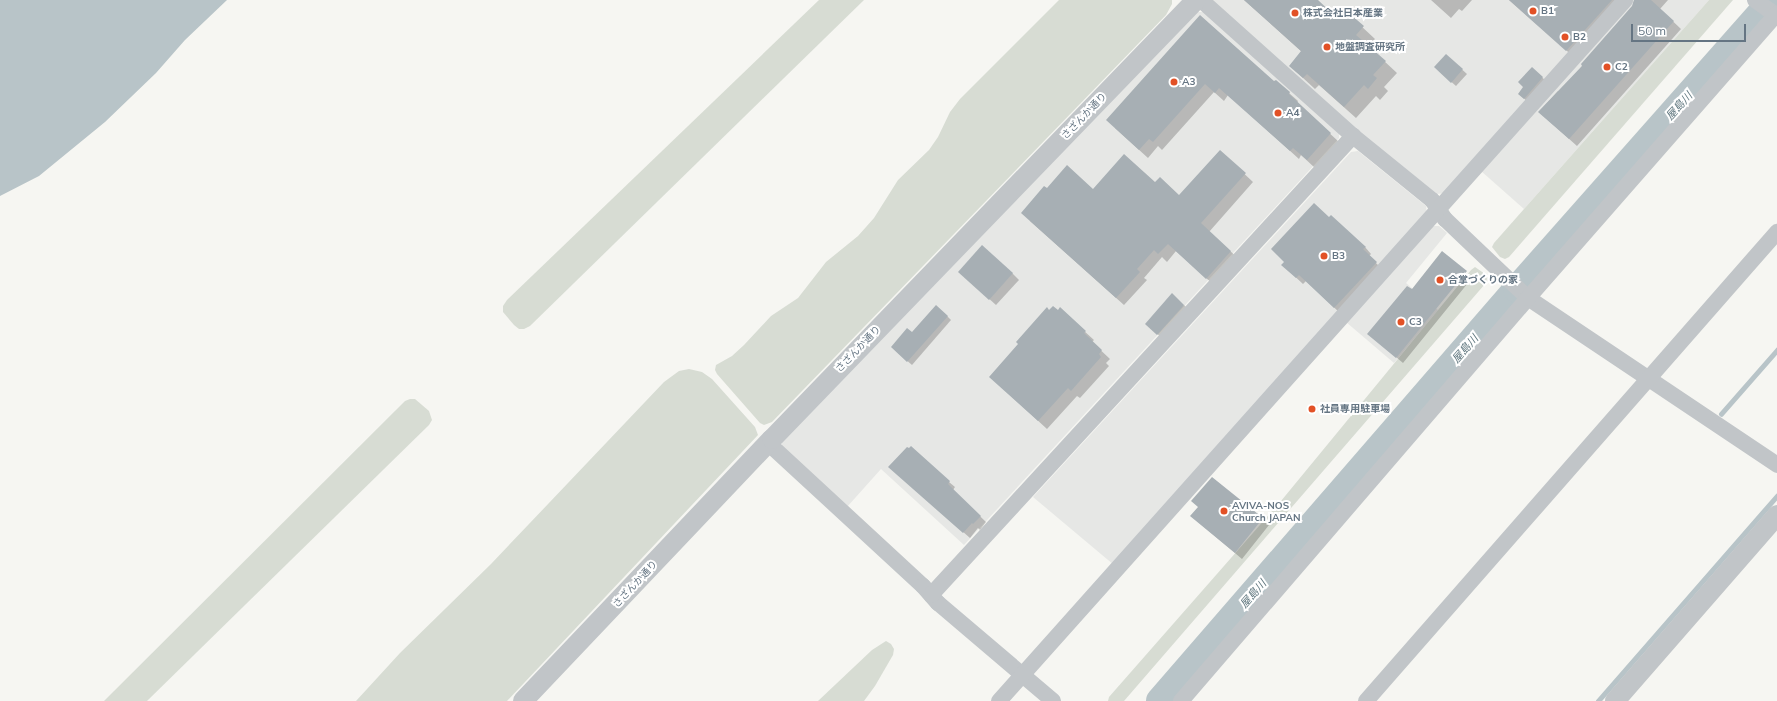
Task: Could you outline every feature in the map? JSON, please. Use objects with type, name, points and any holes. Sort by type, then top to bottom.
[{"type":"street","name":"さざんか通り","points":[[523,701],[768,443],[1196,0]]},
{"type":"street","points":[[1201,0],[1353,136],[1432,200],[1445,219],[1526,297],[1777,466]]},
{"type":"street","points":[[999,701],[1023,676],[1625,0]]},
{"type":"street","points":[[1181,701],[1526,297],[1776,15],[1755,1]]},
{"type":"street","points":[[931,595],[1353,136]]},
{"type":"street","points":[[1366,701],[1777,232]]},
{"type":"street","points":[[768,443],[931,595],[938,604],[1053,701]]},
{"type":"street","points":[[1615,701],[1777,515]]},
{"type":"shaded area","points":[[0,0],[227,0],[185,40],[156,73],[105,122],[39,176],[0,196]]},
{"type":"shaded area","points":[[819,0],[864,0],[530,326],[524,329],[519,329],[514,325],[503,312],[503,306],[507,300]]},
{"type":"shaded area","points":[[1059,0],[1172,0],[1172,4],[1166,15],[772,422],[764,425],[760,423],[717,374],[715,370],[716,365],[732,356],[771,316],[798,298],[826,262],[858,236],[874,218],[898,180],[929,150],[938,137],[950,112],[960,99]]},
{"type":"shaded area","points":[[1213,0],[1618,0],[1445,193],[1437,194],[1327,106],[1213,4]]},
{"type":"shaded area","points":[[1633,0],[1709,0],[1524,209],[1481,171]]},
{"type":"shaded area","points":[[1709,0],[1733,0],[1509,257],[1505,259],[1500,257],[1492,247],[1494,243]]},
{"type":"shaded area","points":[[1197,12],[1205,12],[1339,131],[1339,138],[964,545],[881,469],[847,507],[782,448],[782,441]]},
{"type":"shaded area","points":[[1358,151],[1426,206],[1427,214],[1114,565],[1033,497],[1351,152]]},
{"type":"shaded area","points":[[1431,226],[1439,226],[1447,233],[1406,283],[1438,310],[1394,363],[1346,322]]},
{"type":"shaded area","points":[[1475,267],[1485,274],[1487,279],[1485,284],[1124,701],[1108,701],[1109,697],[1281,501]]},
{"type":"shaded area","points":[[689,369],[702,372],[712,379],[755,427],[758,435],[507,701],[356,701],[400,653],[491,564],[664,382],[679,371]]},
{"type":"shaded area","points":[[415,399],[429,411],[432,420],[429,425],[147,701],[104,701],[405,401]]},
{"type":"shaded area","points":[[886,641],[891,644],[894,649],[893,655],[875,686],[864,701],[818,701],[872,650]]},
{"type":"building","points":[[1244,0],[1318,0],[1335,16],[1343,8],[1364,26],[1356,35],[1386,61],[1373,75],[1377,78],[1368,89],[1364,85],[1344,107],[1307,74],[1303,78],[1289,66],[1301,51]]},
{"type":"building","name":"B2","points":[[1509,0],[1612,0],[1566,51]]},
{"type":"building","name":"C2","points":[[1634,0],[1651,0],[1674,21],[1569,139],[1538,112],[1582,66],[1581,64],[1632,6]]},
{"type":"building","points":[[1200,15],[1274,81],[1276,80],[1290,92],[1289,94],[1331,133],[1307,160],[1293,148],[1290,151],[1219,88],[1215,93],[1205,84],[1153,142],[1149,139],[1139,150],[1106,120]]},
{"type":"building","points":[[1446,54],[1463,69],[1451,83],[1434,67]]},
{"type":"building","points":[[1532,67],[1543,77],[1524,99],[1518,94],[1523,87],[1518,82]]},
{"type":"building","points":[[1220,150],[1246,173],[1201,223],[1231,251],[1206,279],[1168,244],[1158,254],[1154,250],[1137,269],[1140,272],[1116,298],[1021,213],[1044,186],[1047,188],[1067,165],[1093,189],[1124,154],[1155,182],[1160,177],[1179,195]]},
{"type":"building","name":"B3","points":[[1314,203],[1329,217],[1331,215],[1366,247],[1363,249],[1377,262],[1334,308],[1299,275],[1296,278],[1281,265],[1284,262],[1271,249]]},
{"type":"building","points":[[982,245],[1013,273],[989,300],[958,272]]},
{"type":"building","name":"C3","points":[[1442,251],[1467,271],[1396,358],[1367,334],[1407,286],[1412,289]]},
{"type":"building","points":[[1172,293],[1184,305],[1157,335],[1145,324]]},
{"type":"building","points":[[936,305],[948,316],[907,362],[891,347],[907,328],[912,332]]},
{"type":"building","points":[[1053,306],[1058,310],[1060,307],[1086,331],[1084,333],[1102,350],[1099,354],[1101,357],[1071,391],[1068,388],[1038,421],[989,377],[1018,344],[1016,342],[1047,307],[1049,310]]},
{"type":"building","points":[[911,446],[950,481],[948,484],[981,516],[963,533],[888,467],[907,447],[909,448]]},
{"type":"building","name":"AVIVA-NOS Church JAPAN","points":[[1212,477],[1263,518],[1235,553],[1190,516],[1198,507],[1191,501]]},
{"type":"waterway","name":"屋島川","points":[[1160,701],[1517,289],[1773,0]]},
{"type":"waterway","points":[[1721,414],[1777,350]]},
{"type":"waterway","points":[[1598,701],[1777,496]]},
{"type":"place","name":"B1","points":[[1533,11]]},
{"type":"place","name":"株式会社日本産業","points":[[1295,13]]},
{"type":"place","name":"B2","points":[[1565,37]]},
{"type":"place","name":"地盤調査研究所","points":[[1327,47]]},
{"type":"place","name":"C2","points":[[1607,67]]},
{"type":"place","name":"A3","points":[[1174,82]]},
{"type":"place","name":"A4","points":[[1278,113]]},
{"type":"place","name":"B3","points":[[1324,256]]},
{"type":"place","name":"合掌づくりの家","points":[[1440,280]]},
{"type":"place","name":"C3","points":[[1401,322]]},
{"type":"place","name":"社員専用駐車場","points":[[1312,409]]},
{"type":"place","name":"AVIVA-NOS Church JAPAN","points":[[1224,511]]}]
